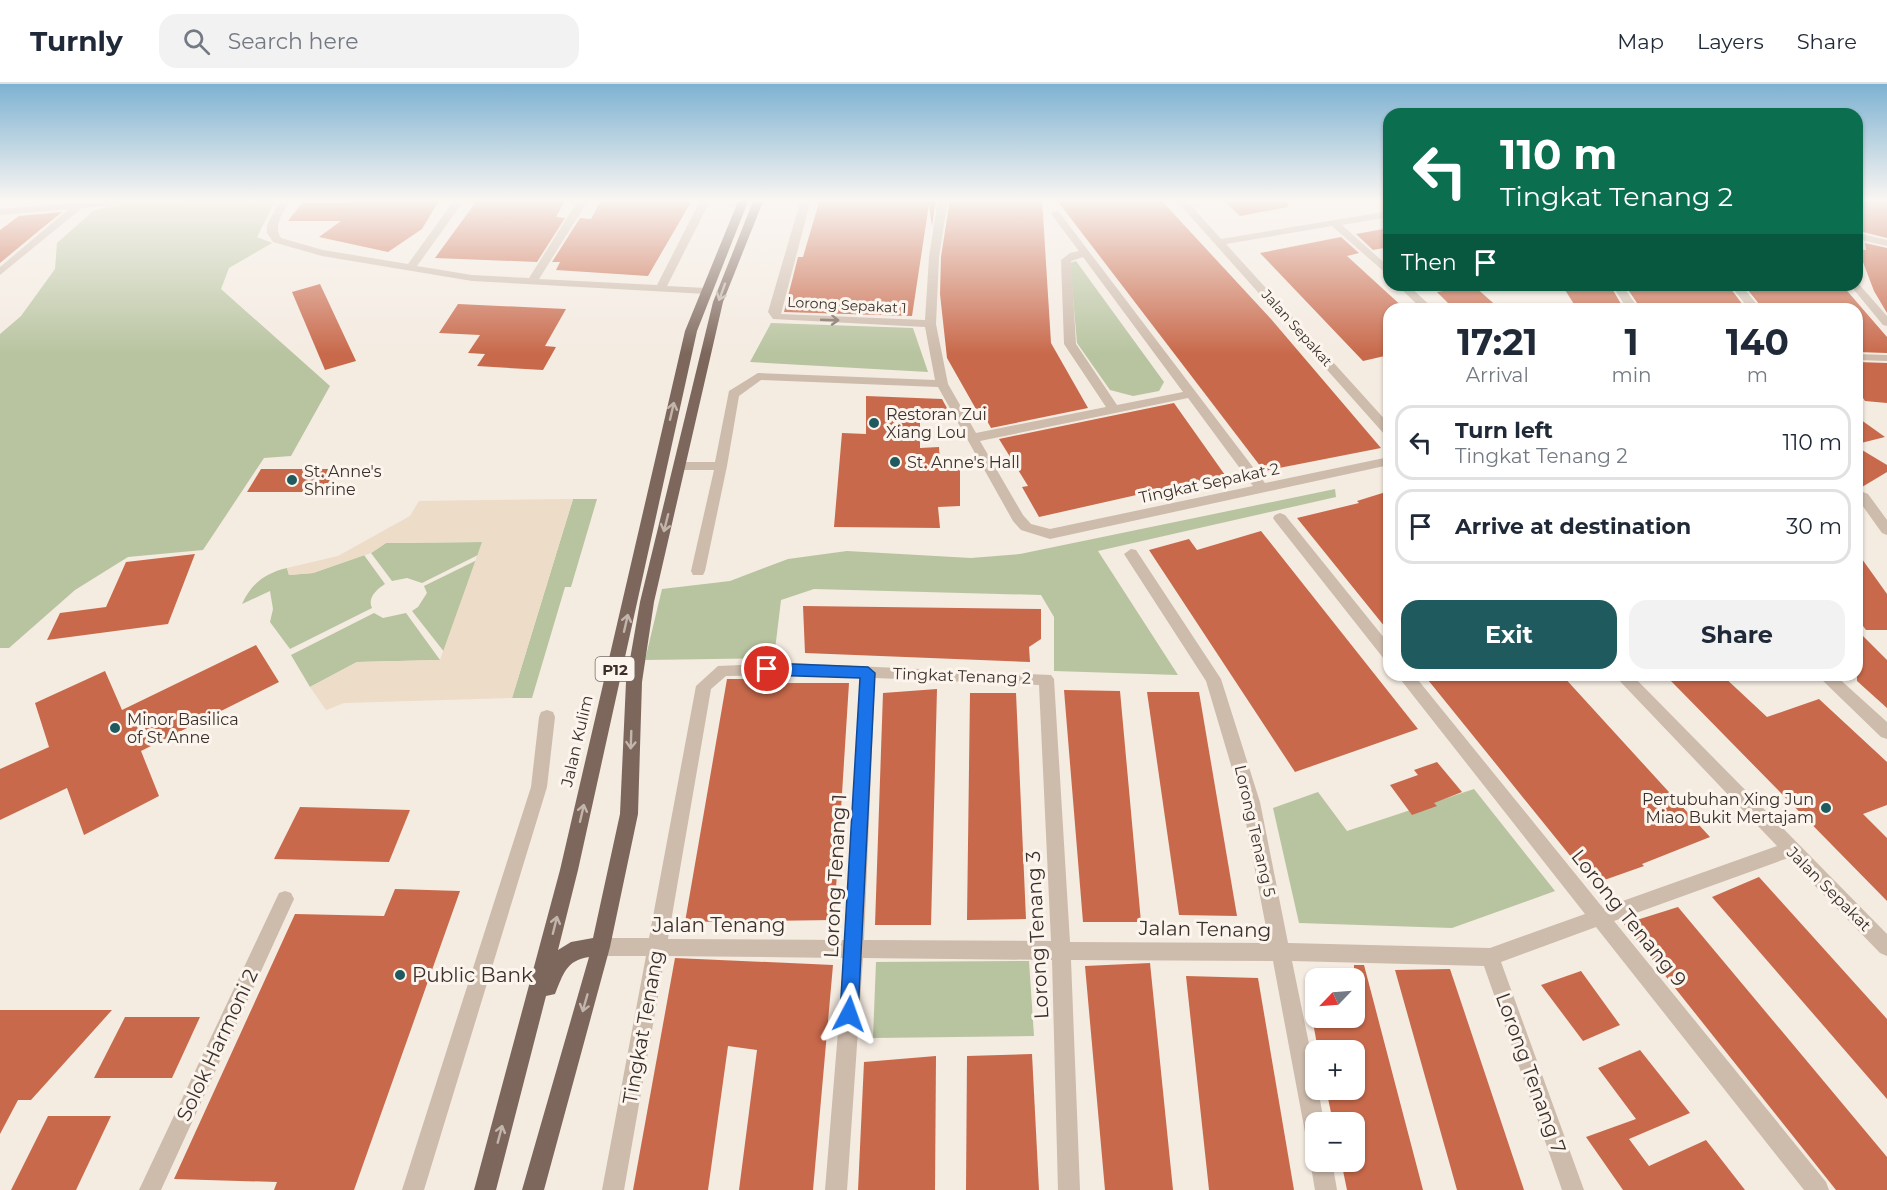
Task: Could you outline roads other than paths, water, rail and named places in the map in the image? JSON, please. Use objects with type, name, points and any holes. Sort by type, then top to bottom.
[{"type":"main road","name":"Jalan Kulim","points":[[484,1186],[531,1023],[605,716],[691,331],[723,251]]},
{"type":"main road","points":[[533,1190],[601,947],[628,814],[634,682],[645,613],[718,302],[738,251]]},
{"type":"main road","points":[[531,1023],[557,965],[566,953],[575,948],[601,947]]},
{"type":"street","points":[[0,272],[26,251]]},
{"type":"street","points":[[314,251],[472,278],[706,291]]},
{"type":"street","points":[[410,268],[423,251]]},
{"type":"street","points":[[533,280],[552,251]]},
{"type":"street","points":[[660,289],[680,251]]},
{"type":"street","name":"Lorong Sepakat 1","points":[[791,251],[774,312],[777,316],[930,324]]},
{"type":"street","points":[[935,251],[930,324],[942,384],[973,438],[1191,394]]},
{"type":"street","points":[[1084,251],[1262,489]]},
{"type":"street","name":"Jalan Sepakat","points":[[1228,251],[1383,425]]},
{"type":"street","points":[[1364,251],[1383,268]]},
{"type":"street","points":[[1086,254],[1074,255],[1066,260],[1070,344],[1114,410]]},
{"type":"street","points":[[1409,291],[1422,303]]},
{"type":"street","points":[[1740,291],[1750,303]]},
{"type":"street","points":[[1862,291],[1883,314],[1887,323]]},
{"type":"street","points":[[1863,357],[1887,358]]},
{"type":"street","points":[[698,571],[721,466],[733,393],[758,377],[942,384]]},
{"type":"street","name":"Tingkat Sepakat 2","points":[[973,438],[1018,518],[1026,527],[1036,532],[1050,534],[1383,462]]},
{"type":"street","points":[[680,466],[721,466]]},
{"type":"street","points":[[1863,497],[1887,530]]},
{"type":"street","points":[[1280,518],[1383,647]]},
{"type":"street","name":"Lorong Tenang 5","points":[[1131,554],[1213,679],[1251,802],[1312,1112]]},
{"type":"street","name":"Tingkat Tenang 2","points":[[704,686],[723,670],[789,669],[1046,679]]},
{"type":"street","name":"Lorong Tenang 1","points":[[836,1190],[854,948],[868,673]]},
{"type":"street","name":"Lorong Tenang 3","points":[[1046,679],[1061,950],[1069,1190]]},
{"type":"street","name":"Lorong Tenang 9","points":[[1410,681],[1818,1190]]},
{"type":"street","name":"Jalan Sepakat","points":[[1628,681],[1887,947]]},
{"type":"street","points":[[1832,681],[1887,732]]},
{"type":"street","name":"Tingkat Tenang","points":[[613,1190],[704,686]]},
{"type":"street","name":"Jalan Kulim","points":[[413,1190],[539,787],[547,717]]},
{"type":"street","name":"Jalan Tenang","points":[[601,947],[1282,952],[1490,957],[1790,849]]},
{"type":"street","name":"Solok Harmoni 2","points":[[150,1190],[285,899]]},
{"type":"street","name":"Lorong Tenang 7","points":[[1490,957],[1573,1190]]},
{"type":"street","points":[[1323,1172],[1326,1190]]},
{"type":"place","name":"Restoran Zui Xiang Lou","points":[[874,423]]},
{"type":"place","name":"St. Anne's Hall","points":[[895,462]]},
{"type":"place","name":"St. Anne's Shrine","points":[[292,480]]},
{"type":"place","name":"Minor Basilica of St Anne","points":[[115,728]]},
{"type":"place","name":"Pertubuhan Xing Jun Miao Bukit Mertajam","points":[[1826,808]]},
{"type":"place","name":"Public Bank","points":[[400,975]]}]
